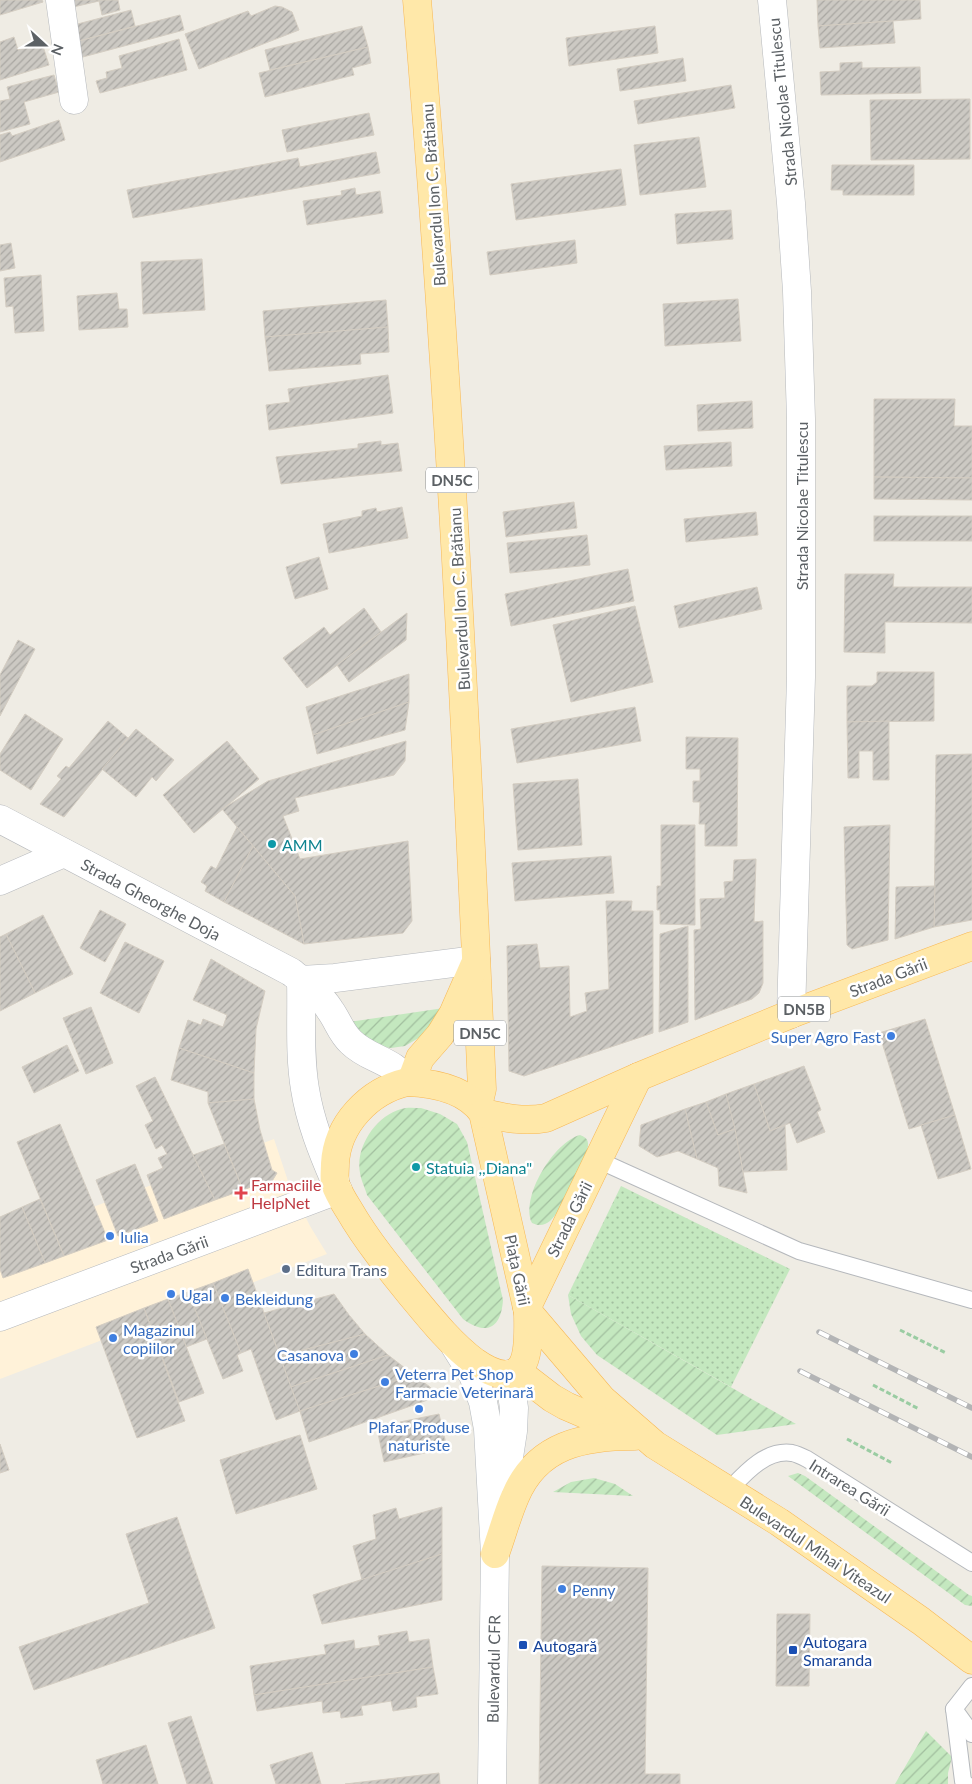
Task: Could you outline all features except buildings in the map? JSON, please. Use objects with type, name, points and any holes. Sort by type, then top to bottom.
[{"type":"main road","name":"Bulevardul Ion C. Brătianu","points":[[417,0],[445,360],[461,626],[482,1089],[481,1110]]},
{"type":"main road","name":"Strada Gării","points":[[481,1110],[513,1119],[530,1120],[546,1118],[638,1077],[791,1014],[972,946]]},
{"type":"main road","name":"Bulevardul Ion C. Brătianu","points":[[409,1082],[420,1058],[440,1035],[453,1014],[476,960]]},
{"type":"main road","name":"Strada Gării","points":[[527,1310],[638,1077]]},
{"type":"main road","points":[[481,1110],[464,1096],[445,1087],[409,1082],[388,1088],[363,1105],[351,1119],[338,1146],[336,1185],[355,1220],[380,1255],[434,1322],[474,1361],[488,1370],[505,1374],[513,1372]]},
{"type":"main road","name":"Piața Gării","points":[[481,1110],[527,1310],[529,1332],[526,1352],[522,1365],[513,1372]]},
{"type":"main road","name":"Bulevardul Mihai Viteazul","points":[[527,1310],[602,1399],[645,1441]]},
{"type":"main road","name":"Bulevardul Mihai Viteazul","points":[[513,1372],[552,1398],[645,1441],[729,1490],[779,1522],[921,1621],[972,1660]]},
{"type":"main road","points":[[495,1554],[516,1496],[529,1472],[549,1453],[565,1445],[611,1436],[645,1441]]},
{"type":"street","points":[[60,0],[74,100]]},
{"type":"street","name":"Strada Nicolae Titulescu","points":[[772,0],[792,213],[797,291],[801,419],[801,677],[791,1014]]},
{"type":"street","name":"Strada Gheorghe Doja","points":[[0,819],[291,972],[323,1000],[332,1012],[339,1027],[351,1042],[366,1053],[398,1069],[409,1082]]},
{"type":"street","points":[[0,881],[64,853]]},
{"type":"street","points":[[336,1185],[317,1139],[305,1088],[301,980],[335,978],[476,960]]},
{"type":"street","name":"Strada Gării","points":[[0,1316],[336,1185]]},
{"type":"street","name":"Bulevardul CFR","points":[[453,1342],[473,1375],[483,1402],[486,1420],[495,1554],[492,1784]]},
{"type":"street","name":"Bulevardul CFR","points":[[495,1554],[513,1431],[513,1372]]},
{"type":"lane","points":[[598,1160],[800,1251],[972,1300]]},
{"type":"lane","name":"Intrarea Gării","points":[[729,1490],[754,1464],[778,1454],[793,1453],[807,1459],[972,1563]]},
{"type":"lane","points":[[966,1784],[963,1782],[954,1709],[972,1686]]},
{"type":"lane","points":[[954,1709],[972,1734]]},
{"type":"path","points":[[900,1330],[946,1353]]},
{"type":"path","points":[[872,1385],[919,1409]]},
{"type":"path","points":[[847,1439],[892,1462]]},
{"type":"shaded area","points":[[274,1139],[289,1184],[310,1226],[327,1254],[0,1379],[0,1242]]},
{"type":"green space","points":[[444,1008],[427,1033],[405,1046],[391,1048],[376,1046],[349,1022]]},
{"type":"green space","points":[[421,1108],[440,1114],[457,1124],[467,1142],[503,1300],[499,1318],[491,1327],[479,1327],[463,1319],[367,1195],[361,1178],[359,1163],[361,1153],[364,1143],[376,1125],[383,1118],[401,1109]]},
{"type":"green space","points":[[580,1135],[588,1141],[587,1152],[565,1199],[555,1216],[548,1223],[536,1225],[532,1223],[530,1212],[531,1199],[542,1172],[560,1148]]},
{"type":"green space","points":[[621,1186],[790,1269],[731,1387],[568,1295]]},
{"type":"green space","points":[[568,1295],[796,1424],[717,1435],[597,1355],[581,1336],[571,1314]]},
{"type":"green space","points":[[798,1473],[805,1476],[972,1596],[972,1606],[965,1605],[788,1476]]},
{"type":"green space","points":[[594,1478],[615,1484],[633,1496],[553,1492],[571,1482]]},
{"type":"green space","points":[[926,1731],[952,1757],[948,1773],[948,1784],[895,1784]]},
{"type":"railway","points":[[819,1332],[972,1408]]},
{"type":"railway","points":[[800,1371],[972,1457]]},
{"type":"place","name":"AMM","points":[[272,844]]},
{"type":"place","name":"Super Agro Fast","points":[[891,1036]]},
{"type":"place","name":"Statuia ,,Diana\"","points":[[416,1167]]},
{"type":"place","name":"Farmaciile HelpNet","points":[[241,1193]]},
{"type":"place","name":"Iulia","points":[[110,1236]]},
{"type":"place","name":"Editura Trans","points":[[286,1269]]},
{"type":"place","name":"Ugal","points":[[171,1294]]},
{"type":"place","name":"Bekleidung","points":[[225,1298]]},
{"type":"place","name":"Magazinul copiilor","points":[[113,1338]]},
{"type":"place","name":"Casanova","points":[[354,1354]]},
{"type":"place","name":"Veterra Pet Shop Farmacie Veterinară","points":[[385,1382]]},
{"type":"place","name":"Plafar Produse naturiste","points":[[419,1409]]},
{"type":"place","name":"Penny","points":[[562,1589]]},
{"type":"place","name":"Autogară","points":[[523,1645]]},
{"type":"place","name":"Autogara Smaranda","points":[[793,1650]]}]
